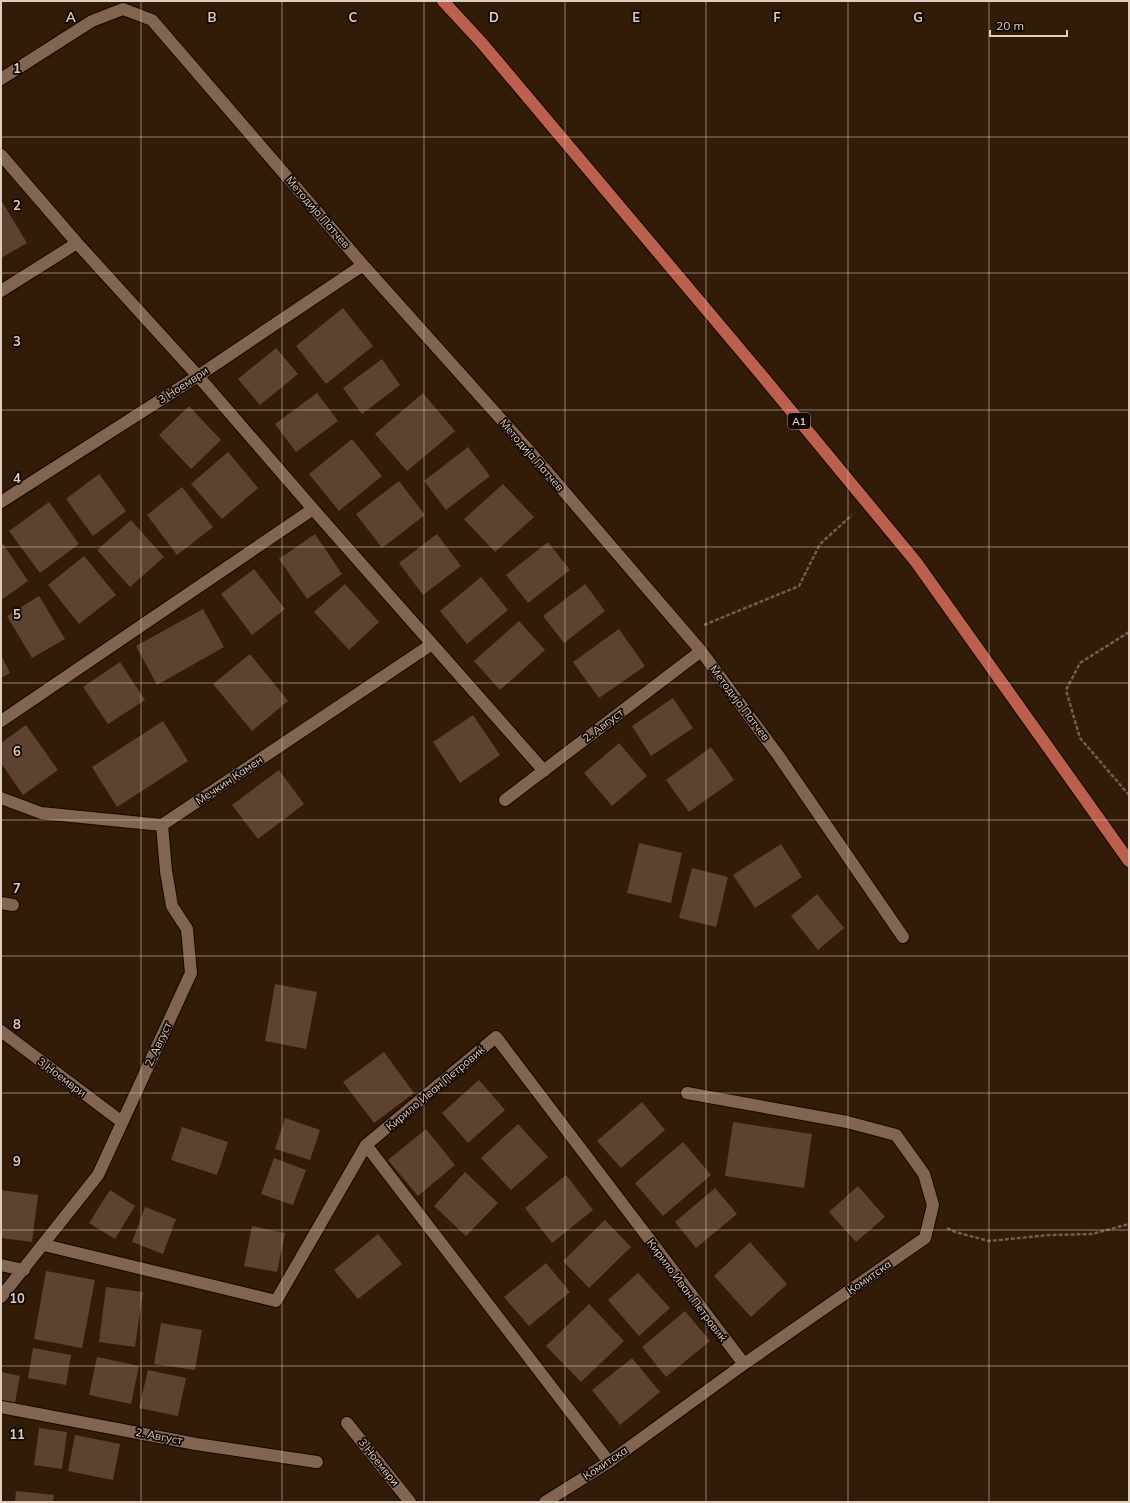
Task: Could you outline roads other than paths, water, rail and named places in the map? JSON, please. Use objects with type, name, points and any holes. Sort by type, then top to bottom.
[{"type":"main road","name":"A1","points":[[443,1],[481,42],[916,562],[1129,861]]},
{"type":"street","name":"Методиjа Патчев","points":[[1,79],[92,21],[123,9],[152,20],[363,265],[525,446],[701,651],[778,755],[903,937]]},
{"type":"street","points":[[1,155],[77,243],[198,376],[544,771]]},
{"type":"street","points":[[1,291],[77,243]]},
{"type":"street","name":"3 Ноември","points":[[1,502],[198,376],[363,265]]},
{"type":"street","points":[[1,721],[313,509]]},
{"type":"street","name":"Мечкин Камен","points":[[162,825],[432,644]]},
{"type":"street","name":"2. Август","points":[[505,800],[701,651]]},
{"type":"street","points":[[1,798],[41,813],[162,825]]},
{"type":"street","name":"2. Август","points":[[1,1298],[98,1175],[191,973],[187,929],[172,906],[166,871],[162,825]]},
{"type":"street","points":[[1,903],[14,905]]},
{"type":"street","name":"3 Ноември","points":[[1,1031],[122,1122]]},
{"type":"street","name":"Кирило Иван Петровиќ","points":[[366,1145],[496,1037],[744,1364]]},
{"type":"street","name":"Комитска","points":[[545,1502],[609,1462],[744,1364],[925,1238],[933,1205],[924,1174],[896,1135],[847,1122],[687,1093]]},
{"type":"street","points":[[44,1244],[276,1301],[366,1145],[609,1462]]},
{"type":"street","points":[[1,1265],[24,1270]]},
{"type":"street","name":"2. Август","points":[[1,1407],[196,1444],[317,1462]]},
{"type":"street","name":"3 Ноември","points":[[347,1423],[410,1502]]}]
